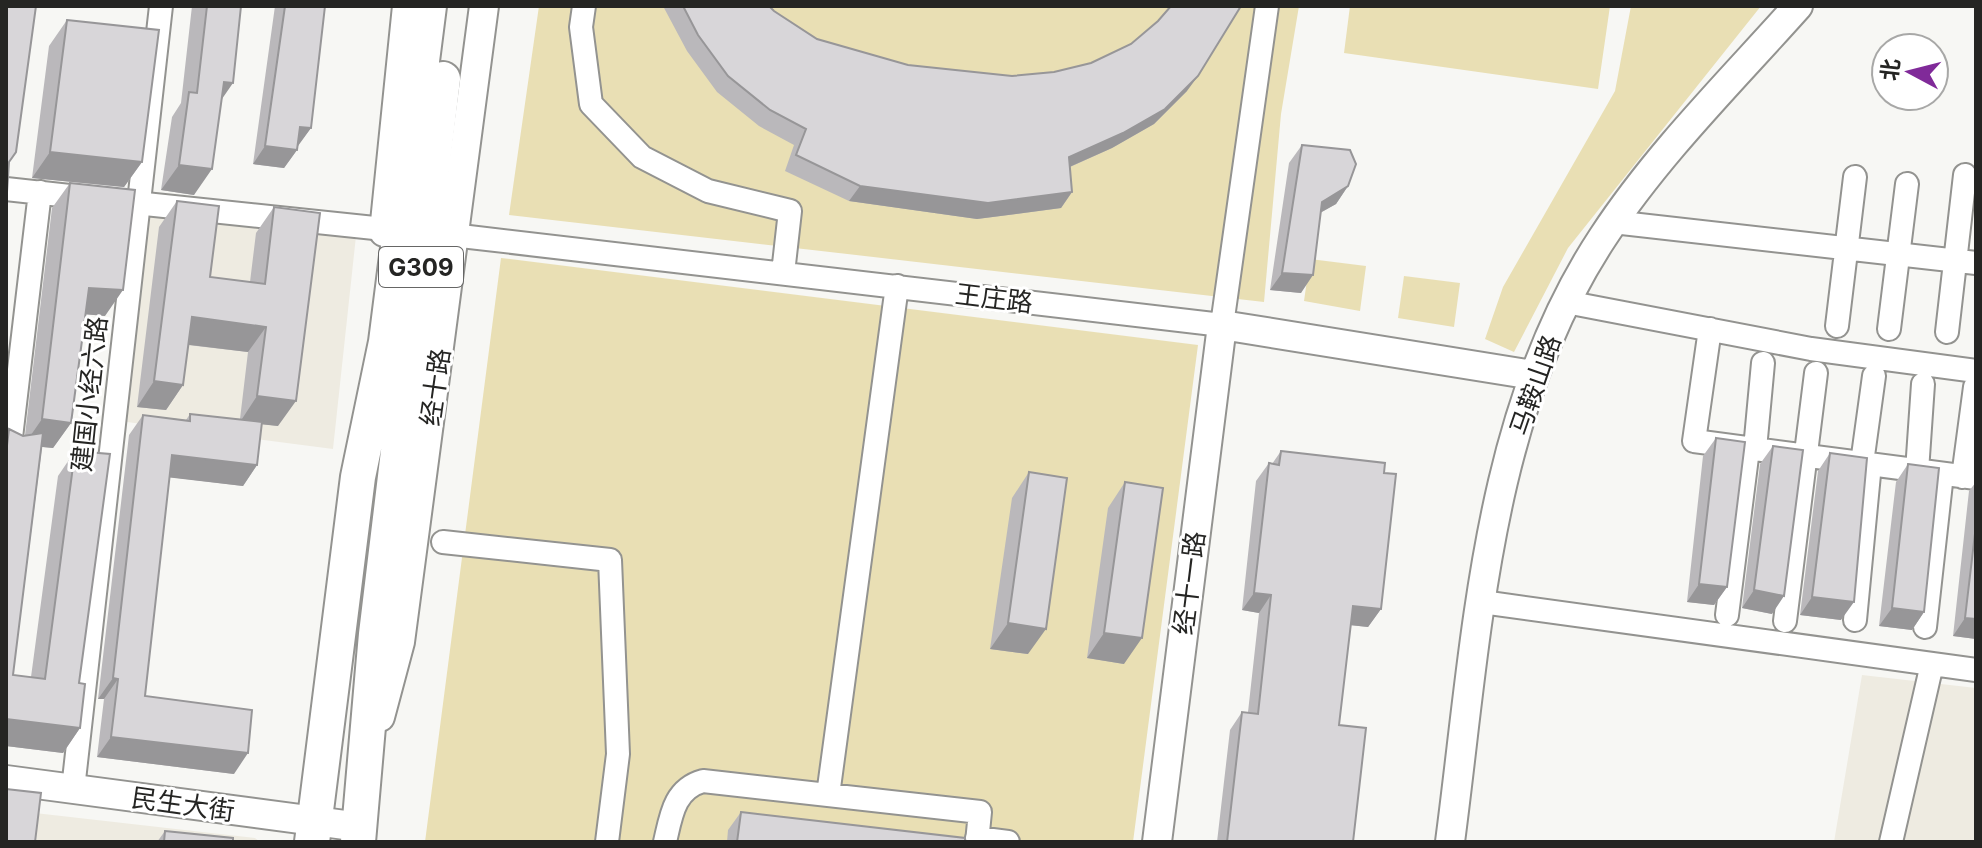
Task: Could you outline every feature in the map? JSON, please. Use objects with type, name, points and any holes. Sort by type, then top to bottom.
[{"type":"highway","name":"G309","points":[[313,832],[358,477],[386,342],[430,6]]},
{"type":"highway","name":"经十路","points":[[362,837],[376,634],[389,528],[430,6]]},
{"type":"main road","points":[[358,477],[384,229],[430,6]]},
{"type":"main road","name":"经十路","points":[[367,764],[400,642],[484,6]]},
{"type":"main road","name":"马鞍山路","points":[[1450,842],[1498,506],[1533,375],[1566,302],[1613,222],[1687,131],[1798,6]]},
{"type":"main road","name":"王庄路","points":[[1222,325],[1533,375]]},
{"type":"main road","name":"经十一路","points":[[1157,842],[1222,325]]},
{"type":"main road","name":"民生大街","points":[[6,780],[313,832],[362,837]]},
{"type":"street","name":"建国小经六路","points":[[73,789],[161,6]]},
{"type":"street","points":[[584,6],[581,27],[591,104],[642,157],[708,191],[790,211],[783,273]]},
{"type":"street","points":[[1222,325],[1267,6]]},
{"type":"street","points":[[1947,332],[1965,261],[1965,175]]},
{"type":"street","points":[[1837,326],[1855,177]]},
{"type":"street","points":[[1889,329],[1907,184]]},
{"type":"street","points":[[6,189],[384,229]]},
{"type":"street","points":[[8,446],[40,192]]},
{"type":"street","points":[[1613,222],[1965,261]]},
{"type":"street","name":"王庄路","points":[[452,235],[1222,325]]},
{"type":"street","points":[[828,795],[897,286]]},
{"type":"street","points":[[1566,302],[1811,349],[1976,371]]},
{"type":"street","points":[[1710,329],[1694,441],[1960,476]]},
{"type":"street","points":[[1727,615],[1763,363]]},
{"type":"street","points":[[1785,621],[1816,373]]},
{"type":"street","points":[[1855,620],[1874,376]]},
{"type":"street","points":[[1917,471],[1923,384]]},
{"type":"street","points":[[1925,627],[1960,476],[1975,387]]},
{"type":"street","points":[[443,542],[610,560],[618,754],[607,842]]},
{"type":"street","points":[[1482,602],[1976,670]]},
{"type":"street","points":[[1891,842],[1932,664]]},
{"type":"street","points":[[665,842],[675,802],[691,784],[703,781],[980,812],[977,840],[1008,842]]},
{"type":"shaded area","points":[[539,6],[1299,6],[1281,114],[1264,302],[509,215]]},
{"type":"shaded area","points":[[1350,6],[1610,6],[1598,89],[1344,53]]},
{"type":"shaded area","points":[[1631,6],[1761,6],[1568,248],[1514,352],[1485,339],[1503,287],[1615,91]]},
{"type":"shaded area","points":[[149,213],[356,236],[333,449],[127,422]]},
{"type":"shaded area","points":[[501,258],[1198,345],[1133,842],[425,842]]},
{"type":"shaded area","points":[[1310,259],[1366,266],[1360,311],[1304,301]]},
{"type":"shaded area","points":[[1404,276],[1460,283],[1454,327],[1398,318]]},
{"type":"shaded area","points":[[1862,675],[1976,688],[1976,842],[1834,842]]},
{"type":"shaded area","points":[[35,813],[255,838],[260,842],[32,842]]},
{"type":"building","points":[[6,6],[36,6],[16,152],[9,162],[6,207]]},
{"type":"building","points":[[207,6],[241,6],[233,83],[224,82],[212,169],[179,165],[189,92],[197,93]]},
{"type":"building","points":[[285,6],[325,6],[311,128],[300,127],[297,150],[265,146]]},
{"type":"building","points":[[683,6],[769,6],[817,39],[908,65],[1012,76],[1054,72],[1091,63],[1131,44],[1171,6],[1241,6],[1198,76],[1165,109],[1123,133],[1069,157],[1072,192],[988,203],[860,186],[796,155],[806,129],[770,110],[728,76],[698,35]]},
{"type":"building","points":[[67,20],[159,30],[142,162],[50,152]]},
{"type":"building","points":[[1302,145],[1350,150],[1356,164],[1348,186],[1322,202],[1313,275],[1282,273]]},
{"type":"building","points":[[70,183],[135,190],[123,290],[89,288],[71,423],[42,419]]},
{"type":"building","points":[[177,201],[219,206],[210,277],[265,284],[274,207],[320,213],[296,401],[257,396],[266,327],[192,317],[183,385],[154,381]]},
{"type":"building","points":[[190,414],[262,422],[257,465],[172,455],[145,696],[252,710],[248,753],[111,737],[118,679],[113,678],[143,415],[190,421]]},
{"type":"building","points":[[9,429],[23,436],[43,433],[13,675],[45,679],[75,451],[110,454],[79,683],[85,684],[80,728],[6,719],[6,454]]},
{"type":"building","points":[[1716,438],[1745,442],[1727,587],[1699,584]]},
{"type":"building","points":[[1773,446],[1803,450],[1784,596],[1754,590]]},
{"type":"building","points":[[1281,451],[1385,463],[1384,473],[1396,474],[1381,609],[1353,606],[1339,725],[1366,728],[1353,842],[1227,842],[1242,712],[1258,714],[1271,595],[1254,593],[1269,463],[1279,465]]},
{"type":"building","points":[[1830,453],[1867,458],[1854,602],[1812,597]]},
{"type":"building","points":[[1908,464],[1939,468],[1924,612],[1892,608]]},
{"type":"building","points":[[1029,472],[1067,478],[1046,629],[1008,623]]},
{"type":"building","points":[[1125,482],[1163,488],[1142,638],[1104,633]]},
{"type":"building","points":[[1976,525],[1976,619],[1965,618]]},
{"type":"building","points":[[6,789],[41,793],[35,842],[6,842]]},
{"type":"building","points":[[741,812],[965,838],[965,842],[737,842]]},
{"type":"building","points":[[165,831],[233,838],[233,842],[164,842]]}]
